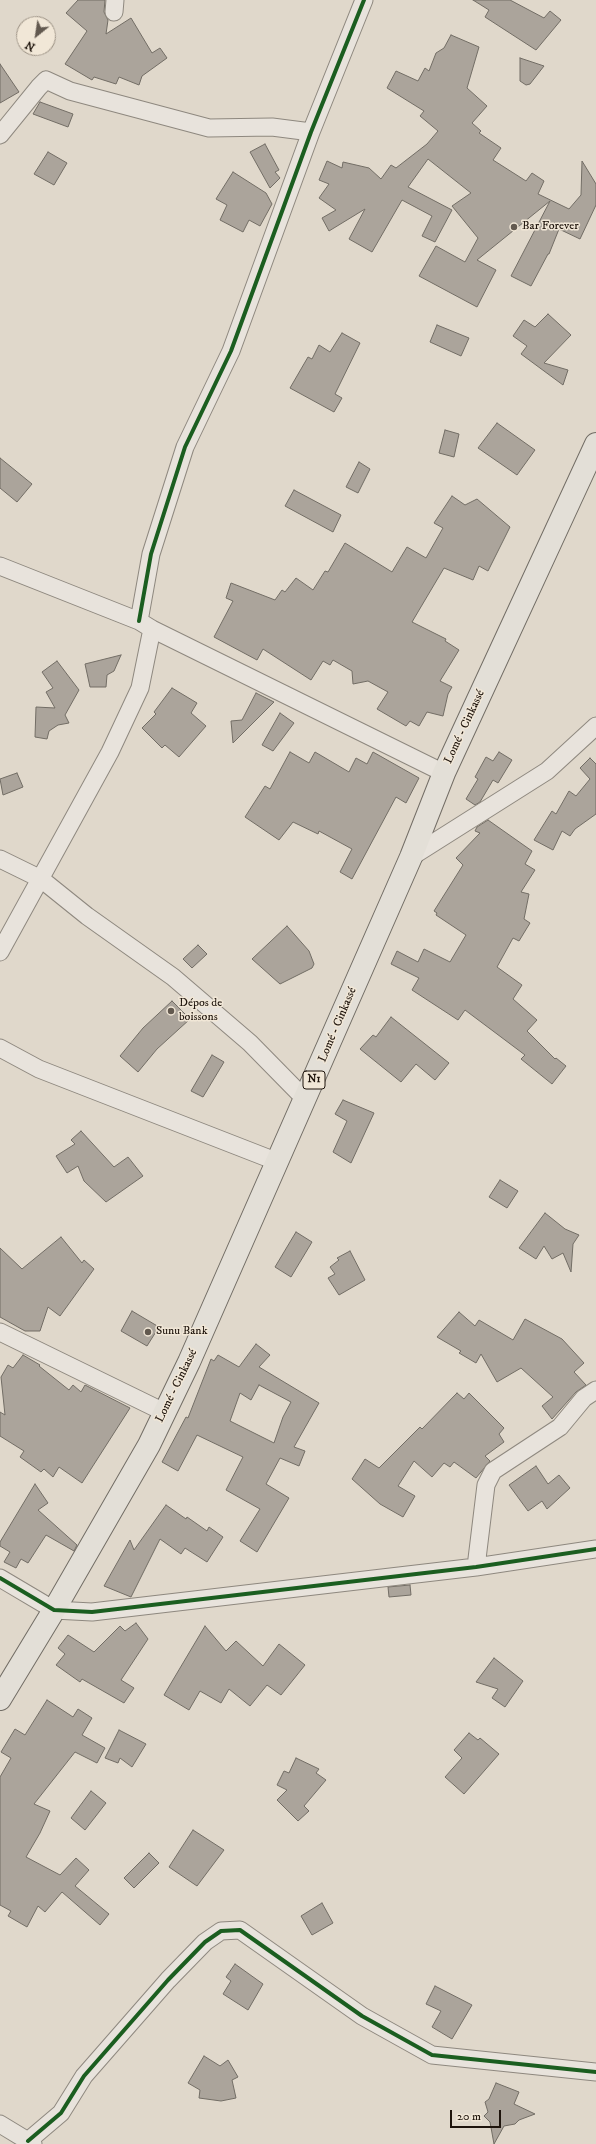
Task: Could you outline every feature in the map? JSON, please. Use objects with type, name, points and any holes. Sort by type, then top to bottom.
[{"type":"highway","name":"Lomé - Cinkassé","points":[[0,1700],[54,1610],[149,1445],[210,1317],[411,857],[444,773],[596,444]]},
{"type":"street","points":[[0,952],[110,752],[140,688],[151,554],[185,447],[231,351],[311,132],[364,0]]},
{"type":"street","points":[[0,135],[38,87],[46,80],[70,91],[209,128],[272,127],[311,132]]},
{"type":"street","points":[[0,566],[145,625],[444,773]]},
{"type":"street","points":[[411,857],[547,771],[596,726]]},
{"type":"street","points":[[0,859],[41,879],[87,916],[173,977],[250,1043],[306,1100]]},
{"type":"street","points":[[0,1048],[39,1069],[278,1162]]},
{"type":"street","points":[[0,1332],[164,1412]]},
{"type":"street","points":[[476,1567],[486,1485],[493,1471],[560,1427],[584,1398],[596,1390]]},
{"type":"street","points":[[0,1578],[54,1610],[92,1612],[476,1567],[596,1549]]},
{"type":"street","points":[[0,2124],[31,2142],[61,2113],[84,2076],[168,1980],[205,1942],[221,1931],[240,1930],[362,2016],[432,2055],[596,2072]]},
{"type":"building","points":[[78,0],[105,0],[104,12],[108,20],[106,34],[131,18],[152,53],[160,48],[167,58],[142,76],[139,85],[119,77],[116,84],[94,77],[92,80],[65,64],[87,31],[66,13]]},
{"type":"building","points":[[473,0],[510,0],[544,18],[550,11],[561,20],[536,50],[485,17],[489,10]]},
{"type":"building","points":[[451,35],[479,47],[467,88],[487,106],[472,123],[481,131],[479,133],[501,148],[493,160],[526,181],[532,173],[544,181],[538,194],[569,209],[581,195],[582,161],[596,184],[596,205],[580,239],[559,229],[549,254],[531,286],[511,276],[550,201],[477,260],[496,270],[477,307],[419,276],[436,246],[465,262],[478,238],[452,206],[471,193],[428,159],[408,187],[452,210],[435,242],[422,236],[432,216],[402,200],[372,252],[349,239],[365,209],[329,231],[322,218],[336,210],[319,198],[329,184],[319,180],[327,161],[342,168],[343,162],[369,168],[381,179],[391,165],[396,168],[427,144],[438,131],[420,116],[424,111],[387,88],[396,71],[418,81],[425,68],[429,71],[436,53],[444,48]]},
{"type":"building","points":[[520,58],[544,66],[530,84],[526,85],[520,81]]},
{"type":"building","points":[[0,64],[19,92],[0,103]]},
{"type":"building","points":[[40,102],[73,114],[68,127],[33,114]]},
{"type":"building","points":[[265,144],[279,170],[275,172],[280,178],[270,188],[250,152]]},
{"type":"building","points":[[48,152],[67,163],[54,185],[34,174]]},
{"type":"building","points":[[233,172],[266,193],[272,204],[260,226],[249,220],[243,232],[220,220],[227,205],[216,199]]},
{"type":"building","points":[[548,314],[571,335],[544,363],[568,370],[563,385],[521,354],[527,346],[513,336],[524,320],[535,327]]},
{"type":"building","points":[[437,325],[469,338],[461,356],[430,342]]},
{"type":"building","points":[[342,333],[360,343],[335,394],[342,398],[334,412],[290,388],[308,357],[312,359],[319,345],[330,352]]},
{"type":"building","points":[[497,423],[535,450],[517,475],[478,448]]},
{"type":"building","points":[[445,430],[459,434],[454,457],[439,453]]},
{"type":"building","points":[[0,458],[32,484],[17,502],[0,488]]},
{"type":"building","points":[[359,462],[370,469],[358,493],[346,487]]},
{"type":"building","points":[[294,490],[341,515],[333,532],[285,506]]},
{"type":"building","points":[[452,496],[465,505],[477,499],[510,527],[488,571],[479,566],[473,580],[444,568],[412,622],[446,639],[445,641],[459,650],[440,681],[452,687],[448,694],[443,716],[427,712],[419,726],[410,721],[406,726],[377,709],[388,692],[368,681],[353,684],[352,671],[333,660],[330,665],[323,661],[311,680],[263,649],[257,660],[214,637],[233,601],[226,598],[231,583],[275,600],[282,590],[285,592],[296,578],[313,590],[325,571],[328,572],[345,543],[392,572],[407,547],[426,558],[443,528],[434,523]]},
{"type":"building","points":[[121,655],[114,671],[107,675],[106,687],[90,687],[85,664]]},
{"type":"building","points":[[57,661],[79,690],[65,715],[69,723],[58,725],[49,731],[47,739],[35,737],[36,707],[55,708],[46,692],[53,688],[42,672]]},
{"type":"building","points":[[172,688],[197,703],[191,713],[206,726],[179,757],[165,745],[162,748],[142,728],[156,714],[154,712]]},
{"type":"building","points":[[256,693],[274,702],[233,743],[231,721],[242,720]]},
{"type":"building","points":[[280,713],[294,723],[273,751],[262,745]]},
{"type":"building","points":[[290,752],[309,763],[315,752],[349,772],[356,758],[367,764],[373,752],[419,778],[406,803],[396,797],[352,879],[340,872],[352,849],[319,831],[318,834],[293,822],[279,840],[245,817],[265,786],[270,789]]},
{"type":"building","points":[[499,752],[512,760],[498,783],[493,780],[480,802],[475,805],[466,799],[478,779],[475,777],[486,757],[493,761]]},
{"type":"building","points":[[590,758],[596,764],[596,814],[575,829],[570,836],[562,831],[553,850],[534,840],[552,811],[556,814],[569,791],[576,796],[590,779],[580,768]]},
{"type":"building","points":[[17,773],[23,787],[3,795],[0,779]]},
{"type":"building","points":[[488,820],[532,851],[525,864],[535,870],[521,892],[529,894],[524,919],[530,923],[519,941],[513,938],[497,967],[522,985],[513,999],[537,1020],[527,1031],[555,1059],[556,1058],[566,1066],[552,1084],[521,1059],[525,1055],[465,1010],[458,1020],[412,990],[419,978],[391,964],[397,951],[418,962],[424,949],[450,962],[466,935],[436,915],[437,913],[434,911],[463,865],[456,858],[480,833],[475,831],[477,827]]},
{"type":"building","points":[[287,926],[309,951],[314,964],[312,968],[280,984],[252,959]]},
{"type":"building","points":[[198,945],[207,954],[192,968],[183,959]]},
{"type":"building","points":[[172,1001],[190,1019],[157,1049],[138,1072],[120,1056],[143,1028]]},
{"type":"building","points":[[391,1017],[449,1063],[435,1080],[416,1064],[401,1082],[360,1049],[373,1035],[376,1037]]},
{"type":"building","points":[[212,1055],[224,1062],[203,1097],[191,1091]]},
{"type":"building","points":[[343,1100],[374,1113],[351,1163],[333,1152],[347,1121],[335,1114]]},
{"type":"building","points":[[81,1131],[114,1167],[128,1157],[143,1176],[106,1202],[84,1181],[78,1166],[67,1173],[56,1156],[75,1144],[71,1140]]},
{"type":"building","points":[[500,1180],[518,1191],[507,1208],[489,1197]]},
{"type":"building","points":[[545,1213],[565,1229],[579,1235],[573,1244],[571,1272],[563,1253],[552,1259],[544,1246],[536,1259],[519,1248]]},
{"type":"building","points":[[296,1232],[312,1242],[291,1277],[275,1267]]},
{"type":"building","points":[[61,1237],[82,1263],[84,1260],[94,1269],[60,1316],[48,1307],[40,1331],[25,1331],[0,1317],[0,1248],[22,1269]]},
{"type":"building","points":[[350,1251],[365,1280],[339,1295],[328,1278],[335,1274],[330,1267],[339,1260],[337,1258]]},
{"type":"building","points":[[132,1311],[159,1327],[147,1346],[121,1331]]},
{"type":"building","points":[[459,1312],[475,1326],[479,1320],[513,1340],[525,1319],[562,1339],[584,1363],[574,1372],[586,1385],[576,1392],[552,1419],[542,1406],[553,1397],[521,1368],[497,1382],[481,1354],[476,1363],[459,1353],[461,1351],[437,1337]]},
{"type":"building","points":[[256,1344],[270,1355],[259,1367],[319,1403],[294,1447],[305,1451],[299,1466],[280,1458],[266,1484],[289,1498],[257,1552],[240,1541],[260,1509],[226,1490],[243,1457],[197,1435],[178,1471],[162,1462],[186,1417],[188,1418],[211,1359],[214,1361],[218,1355],[239,1367]],"holes":[[[259,1385],[291,1402],[283,1417],[274,1443],[230,1421],[240,1393],[251,1400]]]},
{"type":"building","points":[[23,1355],[40,1365],[39,1366],[69,1390],[73,1385],[81,1392],[85,1385],[130,1408],[82,1483],[59,1467],[53,1477],[44,1469],[41,1472],[20,1457],[24,1451],[0,1436],[0,1412],[5,1415],[1,1377],[8,1365],[13,1368]]},
{"type":"building","points":[[457,1393],[464,1399],[469,1393],[504,1428],[499,1434],[504,1442],[485,1456],[490,1461],[476,1478],[454,1462],[450,1467],[444,1463],[432,1477],[414,1461],[398,1486],[415,1496],[403,1517],[380,1504],[352,1479],[365,1459],[379,1468],[420,1427],[422,1429]]},
{"type":"building","points":[[536,1466],[548,1484],[559,1475],[570,1488],[547,1509],[542,1501],[528,1511],[509,1485]]},
{"type":"building","points":[[35,1484],[48,1503],[38,1510],[77,1545],[74,1551],[46,1535],[28,1563],[21,1559],[16,1568],[4,1562],[10,1552],[0,1546],[0,1542]]},
{"type":"building","points":[[166,1505],[207,1531],[209,1527],[223,1537],[207,1562],[185,1548],[181,1554],[160,1539],[131,1597],[104,1586],[130,1540],[134,1550]]},
{"type":"building","points":[[410,1585],[411,1595],[389,1597],[388,1587]]},
{"type":"building","points":[[136,1623],[148,1639],[121,1680],[134,1688],[124,1703],[82,1679],[80,1682],[56,1665],[65,1654],[58,1648],[68,1635],[94,1652],[120,1626],[125,1631]]},
{"type":"building","points":[[205,1626],[226,1651],[236,1641],[263,1666],[279,1644],[305,1665],[281,1695],[267,1685],[250,1706],[229,1689],[221,1703],[200,1691],[189,1710],[164,1695]]},
{"type":"building","points":[[494,1658],[523,1681],[505,1707],[492,1698],[498,1689],[476,1682]]},
{"type":"building","points":[[47,1700],[73,1717],[78,1709],[92,1718],[82,1735],[105,1748],[97,1763],[75,1752],[34,1804],[50,1811],[40,1833],[26,1857],[60,1875],[76,1858],[89,1870],[75,1886],[109,1914],[100,1925],[62,1892],[45,1912],[38,1906],[27,1927],[8,1916],[11,1911],[0,1905],[0,1777],[11,1758],[1,1752],[15,1729],[25,1735]]},
{"type":"building","points":[[119,1730],[146,1744],[132,1767],[120,1758],[118,1763],[105,1758]]},
{"type":"building","points":[[469,1733],[478,1740],[480,1738],[499,1754],[464,1794],[445,1777],[462,1758],[454,1750]]},
{"type":"building","points":[[296,1758],[319,1769],[316,1773],[326,1780],[304,1806],[309,1811],[298,1821],[277,1800],[287,1790],[277,1785],[284,1771],[289,1773]]},
{"type":"building","points":[[91,1791],[106,1803],[85,1830],[71,1818]]},
{"type":"building","points":[[193,1830],[224,1850],[197,1886],[169,1867]]},
{"type":"building","points":[[149,1853],[159,1863],[134,1888],[124,1878]]},
{"type":"building","points":[[322,1903],[333,1923],[312,1935],[301,1916]]},
{"type":"building","points":[[235,1964],[263,1984],[248,2010],[223,1994],[231,1981],[226,1977]]},
{"type":"building","points":[[435,1986],[472,2005],[452,2039],[432,2027],[441,2011],[426,2004]]},
{"type":"building","points":[[204,2056],[220,2066],[228,2060],[238,2077],[232,2080],[236,2098],[221,2101],[199,2098],[200,2090],[188,2083]]},
{"type":"building","points":[[496,2083],[519,2092],[514,2104],[535,2114],[519,2120],[515,2124],[504,2126],[494,2144],[490,2122],[484,2116],[488,2112],[485,2102],[489,2099]]},
{"type":"cycle path","points":[[139,621],[151,554],[185,447],[231,351],[311,132],[364,0]]},
{"type":"cycle path","points":[[0,1578],[54,1610],[92,1612],[476,1567],[596,1549]]},
{"type":"cycle path","points":[[28,2141],[61,2113],[84,2076],[168,1980],[205,1942],[221,1931],[240,1930],[362,2016],[432,2055],[596,2072]]},
{"type":"place","name":"Bar Forever","points":[[514,227]]},
{"type":"place","name":"Dépos de boissons","points":[[171,1011]]},
{"type":"place","name":"Sunu Bank","points":[[148,1332]]}]
